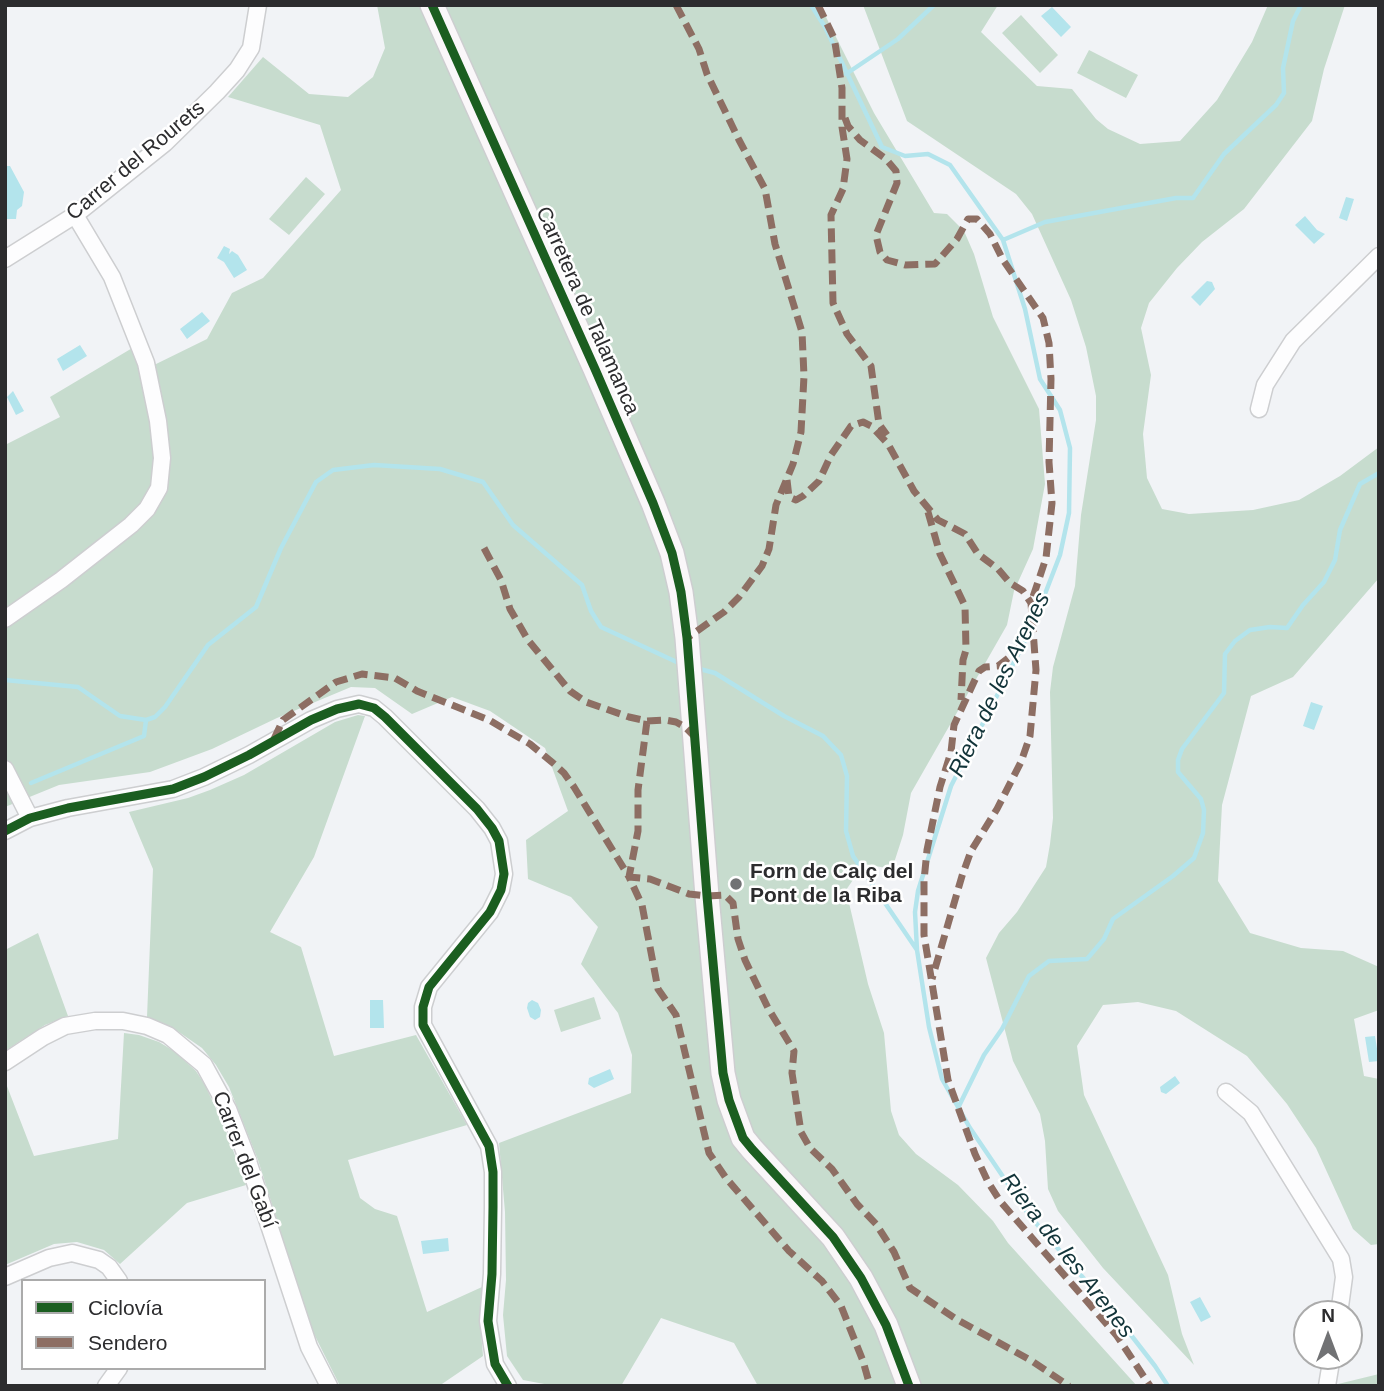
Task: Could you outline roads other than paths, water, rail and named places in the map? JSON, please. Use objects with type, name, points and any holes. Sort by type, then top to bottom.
[{"type":"street","name":"Carrer del Rourets","points":[[5,259],[75,215],[165,143],[237,70],[251,48],[258,5]]},
{"type":"street","name":"Carretera de Talamanca","points":[[432,5],[653,503],[674,562],[687,638],[708,909],[723,1073],[729,1100],[743,1138],[833,1237],[861,1278],[886,1325],[909,1386]]},
{"type":"street","points":[[5,619],[61,580],[131,525],[146,509],[159,488],[162,457],[146,363],[112,277],[75,215]]},
{"type":"street","points":[[1259,409],[1265,385],[1293,341],[1379,256]]},
{"type":"street","points":[[5,831],[30,818],[68,808],[173,789],[226,766],[311,720],[337,709],[359,704],[374,708],[385,717],[484,818],[495,834],[503,855],[501,890],[491,912],[429,987],[423,1007],[423,1025],[488,1146],[493,1172],[492,1274],[488,1321],[495,1364],[508,1386]]},
{"type":"street","points":[[5,769],[30,818]]},
{"type":"street","name":"Carrer del Gabí","points":[[5,1062],[65,1026],[95,1021],[123,1021],[148,1026],[168,1035],[204,1065],[228,1109],[247,1158],[309,1348],[329,1386]]},
{"type":"street","points":[[1226,1092],[1251,1113],[1341,1259],[1344,1277],[1341,1300]]},
{"type":"street","points":[[5,1276],[50,1258],[72,1253],[99,1260],[109,1267],[118,1279]]},
{"type":"street","points":[[106,1386],[118,1370]]},
{"type":"water","points":[[1052,7],[1071,27],[1061,37],[1041,16]]},
{"type":"water","points":[[5,166],[10,166],[24,192],[16,219],[5,219]]},
{"type":"water","points":[[1346,197],[1354,199],[1347,221],[1339,218]]},
{"type":"water","points":[[1305,216],[1317,230],[1325,234],[1314,244],[1295,225]]},
{"type":"water","points":[[224,246],[230,249],[229,254],[232,251],[238,255],[247,270],[234,278],[224,262],[217,258]]},
{"type":"water","points":[[1207,281],[1212,282],[1215,289],[1200,306],[1191,297]]},
{"type":"water","points":[[202,312],[210,321],[187,339],[180,329]]},
{"type":"water","points":[[80,345],[87,356],[63,371],[57,359]]},
{"type":"water","points":[[13,391],[24,411],[16,415],[7,397]]},
{"type":"water","points":[[1311,702],[1323,706],[1314,730],[1303,726]]},
{"type":"water","points":[[370,1000],[383,1000],[384,1028],[370,1028]]},
{"type":"water","points":[[532,1000],[538,1003],[541,1010],[540,1017],[535,1020],[530,1017],[527,1008]]},
{"type":"water","points":[[1375,1036],[1379,1061],[1369,1062],[1365,1037]]},
{"type":"water","points":[[610,1069],[614,1079],[594,1088],[588,1084],[589,1078]]},
{"type":"water","points":[[1175,1076],[1180,1083],[1166,1094],[1161,1092],[1160,1087]]},
{"type":"water","points":[[448,1238],[449,1251],[423,1254],[421,1241]]},
{"type":"water","points":[[1200,1297],[1211,1317],[1201,1322],[1190,1302]]},
{"type":"waterway","name":"Riera de les Arenes","points":[[811,5],[825,27],[882,147],[905,156],[928,154],[950,165],[1003,240],[1025,309],[1040,379],[1060,410],[1070,448],[1069,513],[1060,555],[1033,625],[951,786],[918,891],[915,912],[917,950],[929,1027],[942,1079],[970,1128],[1029,1215],[1117,1317],[1168,1386]]},
{"type":"waterway","points":[[846,74],[898,39],[934,5]]},
{"type":"waterway","points":[[1003,240],[1045,222],[1176,198],[1193,198],[1224,154],[1276,105],[1284,93],[1283,68],[1293,21],[1301,5]]},
{"type":"waterway","points":[[5,680],[78,687],[120,716],[146,720],[155,717],[165,707],[208,645],[256,607],[281,548],[316,482],[333,470],[374,465],[440,469],[483,482],[513,525],[582,585],[591,611],[601,627],[681,664]]},
{"type":"waterway","points":[[958,1108],[984,1055],[1002,1029],[1029,976],[1049,961],[1087,959],[1104,939],[1113,919],[1194,858],[1203,833],[1204,810],[1201,799],[1178,772],[1178,760],[1182,749],[1224,693],[1225,654],[1235,641],[1250,630],[1287,628],[1324,582],[1335,560],[1340,530],[1360,484],[1379,473]]},
{"type":"waterway","points":[[696,668],[715,673],[784,716],[823,736],[841,755],[847,776],[846,831],[853,856],[917,950]]},
{"type":"waterway","points":[[31,783],[144,736],[146,720]]},
{"type":"place","name":"Forn de Calç del Pont de la Riba","points":[[736,884]]}]
